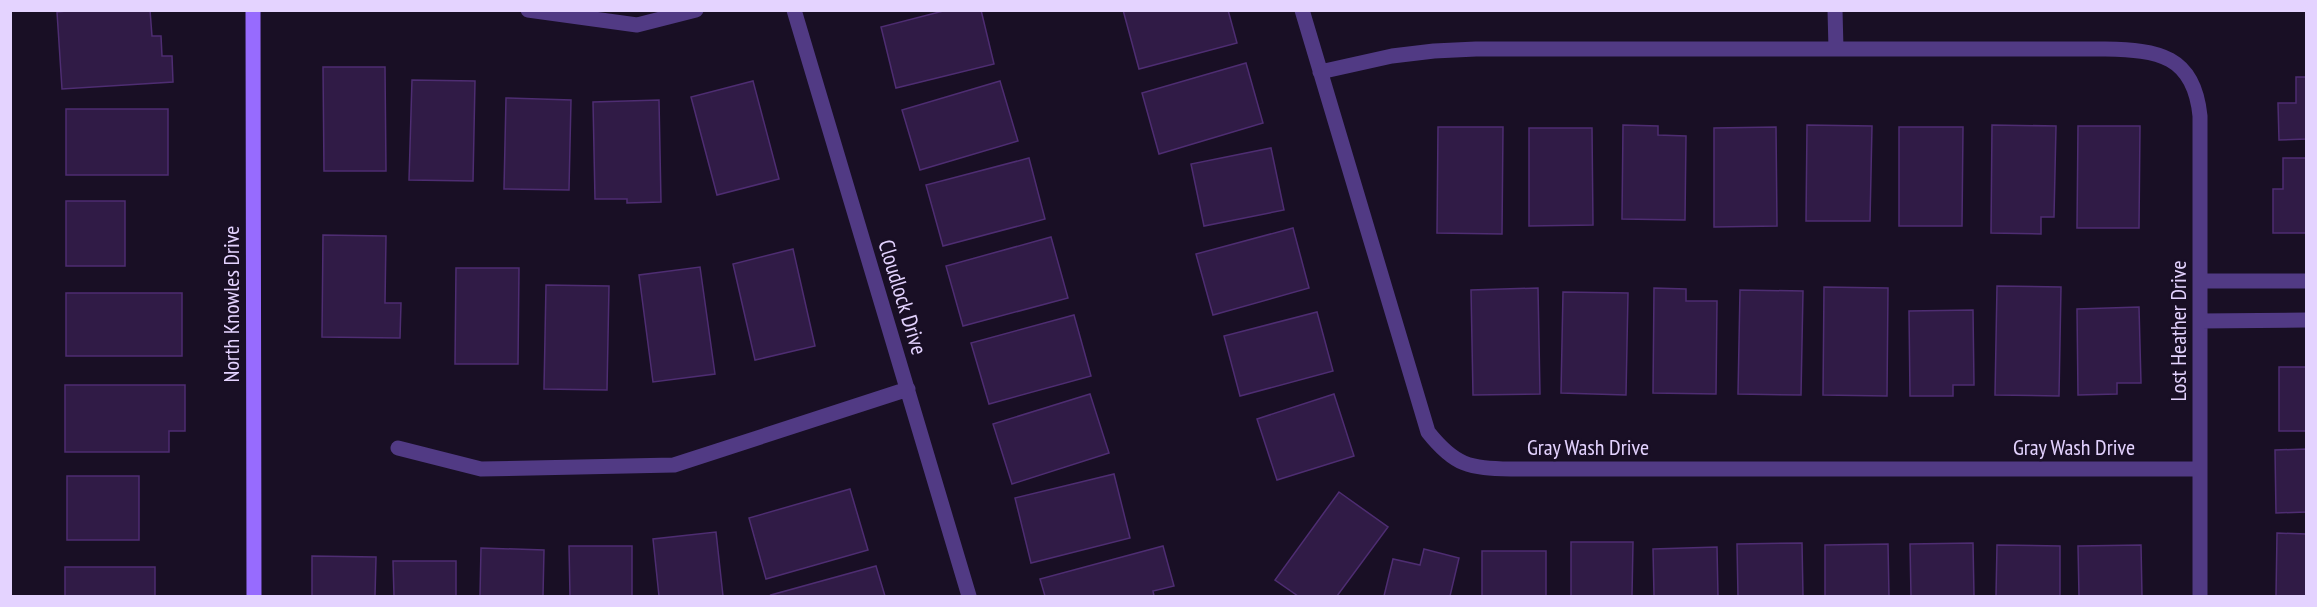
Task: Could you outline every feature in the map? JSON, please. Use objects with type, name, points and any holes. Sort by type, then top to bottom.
[{"type":"street","name":"North Knowles Drive","points":[[253,10],[254,597]]},
{"type":"street","points":[[528,10],[637,25],[696,10]]},
{"type":"street","name":"Cloudlock Drive","points":[[794,10],[969,597]]},
{"type":"street","name":"Gray Wash Drive","points":[[1302,10],[1428,432],[1441,448],[1455,459],[1469,466],[1511,469],[2200,469]]},
{"type":"street","points":[[1320,72],[1392,56],[1434,51],[1836,49],[1835,10]]},
{"type":"street","name":"Lost Heather Drive","points":[[1836,49],[2141,50],[2165,57],[2183,69],[2193,83],[2199,99],[2200,116],[2200,597]]},
{"type":"street","points":[[2200,281],[2307,281]]},
{"type":"street","points":[[2200,321],[2307,320]]},
{"type":"street","points":[[398,448],[481,469],[674,465],[908,389]]},
{"type":"building","points":[[150,10],[152,36],[161,36],[162,56],[172,56],[173,82],[62,89],[57,12]]},
{"type":"building","points":[[947,10],[981,10],[994,64],[896,88],[881,27]]},
{"type":"building","points":[[1123,10],[1228,10],[1237,43],[1139,69]]},
{"type":"building","points":[[1246,63],[1263,123],[1159,154],[1142,93]]},
{"type":"building","points":[[323,67],[385,67],[386,171],[324,171]]},
{"type":"building","points":[[2296,77],[2306,77],[2306,139],[2279,140],[2278,103],[2296,103]]},
{"type":"building","points":[[412,80],[475,81],[473,181],[409,180]]},
{"type":"building","points":[[753,81],[779,179],[717,195],[691,97]]},
{"type":"building","points":[[1000,81],[1018,141],[920,170],[902,110]]},
{"type":"building","points":[[506,98],[571,100],[569,190],[504,189]]},
{"type":"building","points":[[659,100],[661,202],[627,203],[627,199],[595,199],[593,102]]},
{"type":"building","points":[[66,109],[168,109],[168,175],[66,175]]},
{"type":"building","points":[[1623,125],[1658,126],[1658,135],[1686,136],[1685,220],[1622,219]]},
{"type":"building","points":[[1807,125],[1872,126],[1870,221],[1806,221]]},
{"type":"building","points":[[1992,125],[2056,126],[2054,217],[2041,217],[2041,234],[1991,233]]},
{"type":"building","points":[[2078,126],[2140,126],[2139,228],[2077,228]]},
{"type":"building","points":[[1438,127],[1503,127],[1502,234],[1437,233]]},
{"type":"building","points":[[1776,127],[1777,226],[1714,227],[1714,128]]},
{"type":"building","points":[[1899,127],[1963,127],[1962,226],[1899,226]]},
{"type":"building","points":[[1529,128],[1592,128],[1593,225],[1529,226]]},
{"type":"building","points":[[1271,148],[1284,210],[1204,226],[1191,164]]},
{"type":"building","points":[[1029,158],[1045,219],[943,246],[926,185]]},
{"type":"building","points":[[2283,158],[2306,158],[2306,233],[2273,233],[2273,189],[2283,189]]},
{"type":"building","points":[[66,201],[125,201],[125,266],[66,266]]},
{"type":"building","points":[[1293,228],[1309,288],[1213,315],[1196,254]]},
{"type":"building","points":[[323,235],[386,236],[385,303],[401,303],[400,338],[322,337]]},
{"type":"building","points":[[1051,237],[1068,298],[963,326],[946,266]]},
{"type":"building","points":[[793,249],[815,346],[755,360],[733,264]]},
{"type":"building","points":[[700,267],[715,374],[653,382],[639,275]]},
{"type":"building","points":[[456,268],[519,268],[518,364],[455,364]]},
{"type":"building","points":[[546,285],[609,286],[607,390],[544,389]]},
{"type":"building","points":[[1997,286],[2061,287],[2059,396],[1995,395]]},
{"type":"building","points":[[1824,287],[1888,288],[1887,396],[1823,395]]},
{"type":"building","points":[[1538,288],[1540,394],[1473,395],[1471,290]]},
{"type":"building","points":[[1654,288],[1686,289],[1686,301],[1717,301],[1716,394],[1653,393]]},
{"type":"building","points":[[1740,290],[1803,291],[1801,395],[1738,394]]},
{"type":"building","points":[[1563,292],[1628,293],[1626,395],[1561,393]]},
{"type":"building","points":[[66,293],[182,293],[182,356],[66,356]]},
{"type":"building","points":[[2139,307],[2141,383],[2117,383],[2117,394],[2078,395],[2077,309]]},
{"type":"building","points":[[1973,310],[1974,385],[1953,385],[1953,396],[1910,396],[1909,311]]},
{"type":"building","points":[[1317,312],[1333,371],[1240,396],[1224,336]]},
{"type":"building","points":[[1074,315],[1091,376],[989,404],[971,343]]},
{"type":"building","points":[[2279,367],[2306,367],[2306,431],[2279,431]]},
{"type":"building","points":[[65,385],[185,385],[185,431],[169,431],[169,452],[65,452]]},
{"type":"building","points":[[1090,394],[1109,453],[1012,484],[993,424]]},
{"type":"building","points":[[1334,394],[1354,456],[1277,480],[1257,419]]},
{"type":"building","points":[[2306,449],[2306,512],[2276,513],[2275,450]]},
{"type":"building","points":[[1114,474],[1130,538],[1031,563],[1015,498]]},
{"type":"building","points":[[67,476],[139,476],[139,540],[67,540]]},
{"type":"building","points":[[850,489],[868,550],[766,579],[749,518]]},
{"type":"building","points":[[1339,492],[1388,527],[1337,596],[1298,596],[1275,580]]},
{"type":"building","points":[[716,532],[723,596],[659,596],[653,539]]},
{"type":"building","points":[[2277,533],[2306,534],[2306,596],[2276,596]]},
{"type":"building","points":[[1571,542],[1633,542],[1632,596],[1571,596]]},
{"type":"building","points":[[1802,543],[1803,596],[1738,596],[1737,544]]},
{"type":"building","points":[[1973,543],[1974,596],[1911,596],[1910,544]]},
{"type":"building","points":[[1888,544],[1889,596],[1825,596],[1825,545]]},
{"type":"building","points":[[1997,545],[2060,546],[2060,596],[1996,596]]},
{"type":"building","points":[[2141,545],[2142,596],[2079,596],[2078,546]]},
{"type":"building","points":[[569,546],[632,546],[632,596],[570,596]]},
{"type":"building","points":[[1163,546],[1174,586],[1153,591],[1154,596],[1045,596],[1040,579]]},
{"type":"building","points":[[1717,547],[1718,596],[1654,596],[1653,549]]},
{"type":"building","points":[[481,548],[544,550],[543,596],[480,596]]},
{"type":"building","points":[[1424,549],[1459,558],[1450,596],[1384,596],[1393,559],[1420,565]]},
{"type":"building","points":[[1482,551],[1546,551],[1546,596],[1482,596]]},
{"type":"building","points":[[312,556],[376,557],[375,596],[312,596]]},
{"type":"building","points":[[393,561],[456,561],[456,596],[394,596]]},
{"type":"building","points":[[876,566],[885,596],[771,595]]},
{"type":"building","points":[[65,567],[155,567],[155,596],[65,596]]}]
